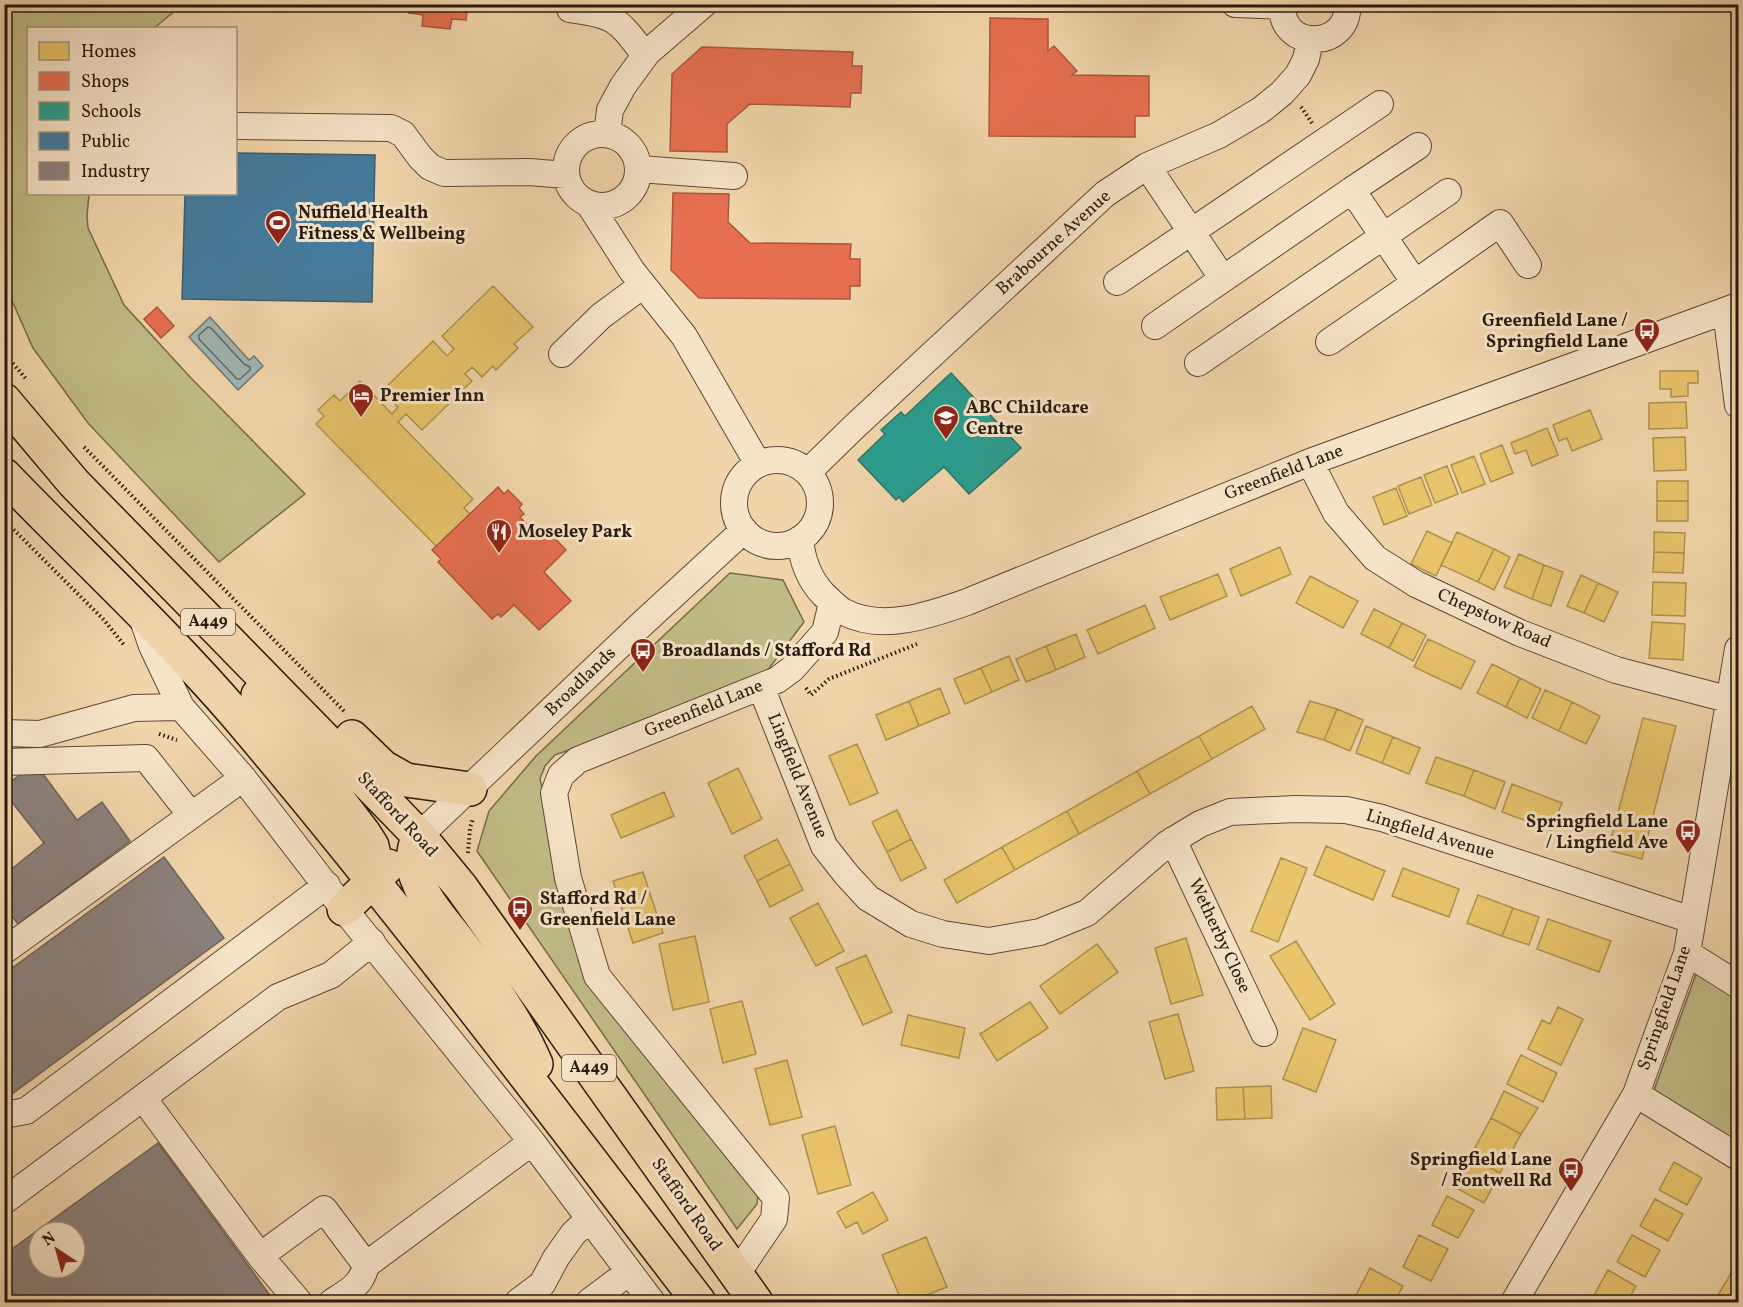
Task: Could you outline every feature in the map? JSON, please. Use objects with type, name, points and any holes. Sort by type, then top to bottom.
[{"type":"highway","name":"Stafford Road","points":[[19,394],[74,483],[419,836],[461,887],[499,937],[756,1302]]},
{"type":"highway","name":"A449","points":[[4,475],[140,611],[238,717],[374,881],[699,1302]]},
{"type":"highway","points":[[214,628],[326,711],[383,767],[406,780],[470,789]]},
{"type":"highway","points":[[214,628],[267,710],[372,846],[376,863],[374,881]]},
{"type":"highway","points":[[336,897],[374,881],[419,836]]},
{"type":"highway","points":[[419,836],[413,849],[413,862],[416,878],[424,895],[465,949],[527,1042],[563,1125]]},
{"type":"street","points":[[608,134],[610,110],[623,86],[645,55],[704,4]]},
{"type":"street","points":[[1235,4],[1282,5],[1285,23],[1292,32],[1310,40],[1322,40],[1338,30],[1345,20],[1347,4]]},
{"type":"street","points":[[570,9],[606,15],[618,22],[645,55]]},
{"type":"street","name":"Brabourne Avenue","points":[[808,472],[1105,194],[1147,166],[1219,135],[1261,110],[1282,93],[1298,75],[1306,59],[1310,40]]},
{"type":"street","points":[[1117,282],[1380,104]]},
{"type":"street","points":[[237,126],[391,128],[403,134],[430,167],[444,173],[529,172],[566,175]]},
{"type":"street","points":[[588,204],[608,206],[620,202],[633,191],[639,169],[634,151],[621,139],[608,134],[587,137],[576,145],[569,155],[566,175],[570,187],[588,204],[632,271],[684,336],[758,464]]},
{"type":"street","points":[[1155,326],[1418,146]]},
{"type":"street","points":[[1147,166],[1223,279]]},
{"type":"street","points":[[639,169],[734,176]]},
{"type":"street","points":[[1352,190],[1415,283]]},
{"type":"street","points":[[1198,363],[1448,192]]},
{"type":"street","points":[[616,244],[628,195]]},
{"type":"street","points":[[1329,342],[1500,224],[1528,265]]},
{"type":"street","points":[[562,354],[601,316],[643,285]]},
{"type":"street","points":[[1732,309],[1738,405]]},
{"type":"street","name":"Greenfield Lane","points":[[800,539],[802,560],[818,588],[844,612],[867,619],[896,620],[930,615],[1310,462],[1732,309]]},
{"type":"street","points":[[771,460],[784,460],[797,464],[808,472],[818,489],[820,508],[817,520],[810,531],[800,539],[777,546],[765,544],[744,530],[734,507],[735,494],[747,472],[758,464],[771,460]]},
{"type":"street","name":"Chepstow Road","points":[[1310,462],[1336,513],[1376,558],[1416,584],[1520,633],[1616,670],[1731,700]]},
{"type":"street","name":"Broadlands","points":[[419,836],[744,530]]},
{"type":"street","name":"Greenfield Lane","points":[[554,793],[561,775],[578,760],[777,680],[792,669],[825,633],[832,603]]},
{"type":"street","points":[[140,611],[152,646],[181,707],[243,778],[532,1142],[652,1302]]},
{"type":"street","name":"Springfield Lane","points":[[1514,1302],[1636,1094],[1686,953],[1738,649]]},
{"type":"street","name":"Lingfield Avenue","points":[[761,687],[824,846],[868,898],[911,924],[943,934],[989,941],[1040,932],[1087,913],[1173,840],[1200,824],[1230,812],[1295,809],[1346,810],[1382,818],[1692,920]]},
{"type":"street","points":[[4,733],[40,734],[134,708],[181,707]]},
{"type":"street","points":[[4,762],[146,758],[191,814]]},
{"type":"street","points":[[4,951],[243,778]]},
{"type":"street","name":"Stafford Road","points":[[554,793],[568,878],[597,976],[776,1198],[774,1219],[736,1275]]},
{"type":"street","name":"Wetherby Close","points":[[1173,840],[1264,1033]]},
{"type":"street","points":[[4,1115],[26,1111],[336,897]]},
{"type":"street","points":[[4,1201],[278,997],[331,975],[372,942]]},
{"type":"street","points":[[1686,953],[1738,986]]},
{"type":"street","points":[[1636,1094],[1738,1157]]},
{"type":"street","points":[[143,1098],[260,1257],[299,1302]]},
{"type":"street","points":[[332,1302],[358,1285],[364,1276],[366,1265],[532,1142]]},
{"type":"street","points":[[260,1257],[324,1209],[366,1265]]},
{"type":"street","points":[[518,1302],[542,1284],[556,1258],[573,1234],[589,1219]]},
{"type":"street","points":[[589,1302],[629,1272]]},
{"type":"path","points":[[4,353],[19,394]]},
{"type":"path","points":[[78,441],[346,712]]},
{"type":"path","points":[[792,669],[811,695],[829,679],[938,636],[930,615]]},
{"type":"shaded area","points":[[4,5],[182,5],[155,27],[27,27],[27,195],[89,195],[88,228],[124,305],[191,378],[305,494],[219,562],[88,423],[33,348],[5,285]]},
{"type":"shaded area","points":[[730,573],[783,580],[804,622],[758,683],[555,755],[545,766],[540,779],[582,964],[759,1184],[757,1204],[737,1229],[477,851],[489,811],[536,756]]},
{"type":"shaded area","points":[[1700,963],[1738,990],[1738,1147],[1653,1093]]},
{"type":"water","points":[[210,317],[249,360],[254,356],[263,366],[238,390],[189,337]]},
{"type":"building: Homes","name":"Premier Inn","points":[[493,286],[533,327],[514,344],[518,348],[496,370],[493,366],[482,377],[472,367],[465,374],[472,381],[422,430],[406,414],[398,422],[473,499],[464,508],[470,514],[437,547],[316,424],[324,416],[318,410],[334,395],[340,401],[360,381],[392,414],[398,407],[382,391],[433,341],[447,356],[454,349],[442,336]]},
{"type":"building: Homes","points":[[1660,371],[1698,371],[1698,383],[1688,383],[1688,396],[1671,397],[1671,389],[1660,389]]},
{"type":"building: Homes","points":[[1686,402],[1687,428],[1649,429],[1649,403]]},
{"type":"building: Homes","points":[[1590,410],[1602,439],[1572,451],[1567,438],[1559,441],[1553,425]]},
{"type":"building: Homes","points":[[1547,428],[1558,455],[1532,466],[1526,450],[1515,454],[1511,443]]},
{"type":"building: Homes","points":[[1685,437],[1686,470],[1654,471],[1653,438]]},
{"type":"building: Homes","points":[[1502,445],[1513,473],[1491,482],[1480,454]]},
{"type":"building: Homes","points":[[1474,456],[1485,484],[1462,493],[1451,465]]},
{"type":"building: Homes","points":[[1447,466],[1458,494],[1435,503],[1424,475]]},
{"type":"building: Homes","points":[[1421,477],[1432,505],[1409,514],[1398,486]]},
{"type":"building: Homes","points":[[1657,481],[1688,481],[1688,501],[1657,501]]},
{"type":"building: Homes","points":[[1396,488],[1407,516],[1384,525],[1373,497]]},
{"type":"building: Homes","points":[[1657,501],[1688,501],[1688,521],[1657,521]]},
{"type":"building: Homes","points":[[1427,531],[1452,543],[1436,576],[1411,564]]},
{"type":"building: Homes","points":[[1457,532],[1494,549],[1478,582],[1441,565]]},
{"type":"building: Homes","points":[[1654,532],[1685,533],[1684,553],[1654,552]]},
{"type":"building: Homes","points":[[1280,547],[1291,574],[1241,596],[1230,569]]},
{"type":"building: Homes","points":[[1494,549],[1510,557],[1494,590],[1478,582]]},
{"type":"building: Homes","points":[[1654,552],[1684,553],[1683,573],[1653,572]]},
{"type":"building: Homes","points":[[1519,554],[1544,565],[1532,599],[1504,587]]},
{"type":"building: Homes","points":[[1544,565],[1563,572],[1551,606],[1532,599]]},
{"type":"building: Homes","points":[[1218,574],[1227,596],[1170,620],[1160,597]]},
{"type":"building: Homes","points":[[1581,575],[1598,583],[1584,613],[1567,606]]},
{"type":"building: Homes","points":[[1310,576],[1358,601],[1343,628],[1296,603]]},
{"type":"building: Homes","points":[[1653,582],[1686,583],[1685,616],[1652,615]]},
{"type":"building: Homes","points":[[1598,583],[1618,592],[1604,622],[1584,613]]},
{"type":"building: Homes","points":[[1145,605],[1155,628],[1098,654],[1087,630]]},
{"type":"building: Homes","points":[[1374,609],[1402,623],[1389,648],[1361,634]]},
{"type":"building: Homes","points":[[1652,622],[1685,624],[1683,660],[1649,658]]},
{"type":"building: Homes","points":[[1402,623],[1426,635],[1413,661],[1389,648]]},
{"type":"building: Homes","points":[[1076,634],[1085,657],[1056,670],[1046,646]]},
{"type":"building: Homes","points":[[1428,639],[1475,661],[1461,689],[1414,667]]},
{"type":"building: Homes","points":[[1046,646],[1056,670],[1026,682],[1016,659]]},
{"type":"building: Homes","points":[[1009,656],[1019,680],[992,692],[981,668]]},
{"type":"building: Homes","points":[[1492,664],[1520,678],[1506,707],[1477,693]]},
{"type":"building: Homes","points":[[981,668],[992,692],[965,704],[954,679]]},
{"type":"building: Homes","points":[[1520,678],[1541,689],[1527,718],[1506,707]]},
{"type":"building: Homes","points":[[940,688],[950,713],[919,726],[909,701]]},
{"type":"building: Homes","points":[[1545,690],[1572,702],[1559,731],[1532,718]]},
{"type":"building: Homes","points":[[909,701],[919,726],[886,740],[876,715]]},
{"type":"building: Homes","points":[[1310,701],[1337,709],[1324,740],[1297,732]]},
{"type":"building: Homes","points":[[1572,702],[1600,716],[1586,744],[1559,731]]},
{"type":"building: Homes","points":[[1252,706],[1265,729],[1212,759],[1199,736]]},
{"type":"building: Homes","points":[[1337,709],[1363,720],[1350,751],[1324,740]]},
{"type":"building: Homes","points":[[1643,718],[1676,726],[1642,859],[1608,850]]},
{"type":"building: Homes","points":[[1366,726],[1393,737],[1382,763],[1356,753]]},
{"type":"building: Homes","points":[[1199,736],[1212,759],[1150,794],[1137,771]]},
{"type":"building: Homes","points":[[1393,737],[1420,748],[1409,774],[1382,763]]},
{"type":"building: Homes","points":[[857,744],[878,793],[850,805],[829,756]]},
{"type":"building: Homes","points":[[1436,757],[1474,770],[1464,796],[1426,783]]},
{"type":"building: Homes","points":[[738,768],[762,819],[732,834],[708,783]]},
{"type":"building: Homes","points":[[1474,770],[1505,782],[1495,809],[1464,796]]},
{"type":"building: Homes","points":[[1137,771],[1150,794],[1079,834],[1067,811]]},
{"type":"building: Homes","points":[[1512,784],[1562,803],[1551,830],[1502,812]]},
{"type":"building: Homes","points":[[664,792],[674,816],[621,838],[611,815]]},
{"type":"building: Homes","points":[[897,810],[911,839],[887,852],[872,822]]},
{"type":"building: Homes","points":[[1067,811],[1079,834],[1015,870],[1002,847]]},
{"type":"building: Homes","points":[[777,839],[790,864],[757,881],[744,856]]},
{"type":"building: Homes","points":[[911,839],[926,868],[901,881],[887,852]]},
{"type":"building: Homes","points":[[1326,846],[1385,871],[1373,900],[1314,875]]},
{"type":"building: Homes","points":[[1002,847],[1015,870],[957,903],[944,880]]},
{"type":"building: Homes","points":[[1281,858],[1307,868],[1278,942],[1251,931]]},
{"type":"building: Homes","points":[[790,864],[803,890],[770,907],[757,881]]},
{"type":"building: Homes","points":[[1403,868],[1459,889],[1449,917],[1392,896]]},
{"type":"building: Homes","points":[[643,872],[663,933],[633,943],[613,881]]},
{"type":"building: Homes","points":[[1478,895],[1513,908],[1502,936],[1467,923]]},
{"type":"building: Homes","points":[[818,903],[844,951],[816,966],[790,918]]},
{"type":"building: Homes","points":[[1513,908],[1539,917],[1529,945],[1502,936]]},
{"type":"building: Homes","points":[[1548,919],[1611,941],[1599,972],[1537,949]]},
{"type":"building: Homes","points":[[695,936],[709,1002],[673,1010],[659,944]]},
{"type":"building: Homes","points":[[1186,938],[1203,995],[1171,1004],[1155,948]]},
{"type":"building: Homes","points":[[1296,941],[1335,1004],[1310,1020],[1270,956]]},
{"type":"building: Homes","points":[[1097,944],[1118,972],[1060,1014],[1040,986]]},
{"type":"building: Homes","points":[[866,955],[892,1012],[863,1025],[836,968]]},
{"type":"building: Homes","points":[[742,1001],[756,1054],[723,1063],[710,1009]]},
{"type":"building: Homes","points":[[1030,1002],[1048,1028],[997,1061],[980,1034]]},
{"type":"building: Homes","points":[[1558,1007],[1583,1019],[1561,1065],[1528,1049],[1542,1020],[1550,1024]]},
{"type":"building: Homes","points":[[1178,1014],[1194,1071],[1165,1079],[1149,1022]]},
{"type":"building: Homes","points":[[908,1015],[965,1028],[959,1058],[901,1045]]},
{"type":"building: Homes","points":[[1303,1028],[1336,1040],[1316,1092],[1283,1079]]},
{"type":"building: Homes","points":[[1521,1055],[1557,1073],[1543,1102],[1507,1084]]},
{"type":"building: Homes","points":[[787,1060],[802,1117],[770,1125],[755,1069]]},
{"type":"building: Homes","points":[[1271,1086],[1272,1118],[1245,1119],[1243,1087]]},
{"type":"building: Homes","points":[[1243,1087],[1245,1119],[1217,1120],[1216,1088]]},
{"type":"building: Homes","points":[[1504,1091],[1538,1108],[1521,1134],[1491,1118]]},
{"type":"building: Homes","points":[[1491,1118],[1521,1134],[1500,1173],[1470,1157]]},
{"type":"building: Homes","points":[[835,1126],[851,1185],[818,1194],[802,1135]]},
{"type":"building: Homes","points":[[1470,1157],[1500,1173],[1484,1203],[1454,1187]]},
{"type":"building: Homes","points":[[1674,1162],[1702,1178],[1687,1205],[1659,1190]]},
{"type":"building: Homes","points":[[873,1192],[888,1220],[863,1234],[857,1222],[846,1228],[837,1212]]},
{"type":"building: Homes","points":[[1447,1196],[1474,1210],[1458,1238],[1432,1225]]},
{"type":"building: Homes","points":[[1655,1199],[1683,1214],[1668,1241],[1640,1226]]},
{"type":"building: Homes","points":[[1419,1235],[1448,1249],[1431,1281],[1403,1267]]},
{"type":"building: Homes","points":[[1632,1235],[1660,1250],[1645,1277],[1617,1262]]},
{"type":"building: Homes","points":[[926,1237],[947,1287],[909,1302],[902,1302],[882,1255]]},
{"type":"building: Homes","points":[[1738,1237],[1738,1254],[1731,1250]]},
{"type":"building: Homes","points":[[1737,1263],[1738,1302],[1714,1302]]},
{"type":"building: Homes","points":[[1370,1268],[1403,1286],[1394,1302],[1370,1302],[1356,1295]]},
{"type":"building: Homes","points":[[1608,1270],[1636,1286],[1627,1302],[1603,1302],[1593,1297]]},
{"type":"building: Homes","points":[[960,1295],[964,1302],[940,1302]]},
{"type":"building: Shops","points":[[410,4],[468,4],[466,20],[452,19],[450,29],[422,26],[423,15],[409,13]]},
{"type":"building: Shops","points":[[990,18],[1048,19],[1048,51],[1054,46],[1077,71],[1072,75],[1149,76],[1149,116],[1135,116],[1135,137],[989,136]]},
{"type":"building: Shops","points":[[702,47],[853,52],[852,66],[862,66],[861,93],[851,93],[850,107],[750,104],[727,124],[727,152],[670,151],[672,74]]},
{"type":"building: Shops","points":[[673,193],[729,194],[728,222],[750,243],[851,244],[850,259],[860,259],[860,286],[850,286],[850,299],[699,298],[671,270]]},
{"type":"building: Shops","points":[[157,307],[174,326],[161,338],[144,319]]},
{"type":"building: Shops","name":"Moseley Park","points":[[498,487],[504,494],[508,490],[522,504],[519,508],[524,514],[520,517],[531,529],[535,525],[541,531],[545,528],[566,550],[544,572],[571,601],[539,630],[514,605],[501,617],[498,614],[492,619],[438,562],[441,559],[432,550]]},
{"type":"building: Schools","name":"ABC Childcare Centre","points":[[951,373],[1021,448],[969,494],[944,467],[903,502],[899,497],[896,500],[858,460],[885,434],[881,430],[901,412],[905,416]]},
{"type":"building: Public","name":"Nuffield Health Fitness & Wellbeing","points":[[237,153],[375,155],[372,302],[182,299],[185,195],[237,195]]},
{"type":"building: Industry","points":[[35,763],[77,820],[102,802],[130,841],[18,924],[4,906],[4,875],[44,843],[4,792],[4,787]]},
{"type":"building: Industry","points":[[164,857],[224,938],[12,1094],[4,1084],[4,974]]},
{"type":"building: Industry","points":[[158,1143],[275,1302],[4,1302],[4,1255],[27,1238],[27,1280],[87,1280],[87,1220],[52,1220]]},
{"type":"place","name":"Nuffield Health Fitness & Wellbeing","points":[[278,246]]},
{"type":"place","name":"Greenfield Lane / Springfield Lane","points":[[1647,354]]},
{"type":"place","name":"Premier Inn","points":[[361,419]]},
{"type":"place","name":"ABC Childcare Centre","points":[[946,441]]},
{"type":"place","name":"Moseley Park","points":[[499,555]]},
{"type":"place","name":"Broadlands / Stafford Rd","points":[[643,674]]},
{"type":"place","name":"Springfield Lane / Lingfield Ave","points":[[1688,855]]},
{"type":"place","name":"Stafford Rd / Greenfield Lane","points":[[520,932]]},
{"type":"place","name":"Springfield Lane / Fontwell Rd","points":[[1571,1193]]}]
